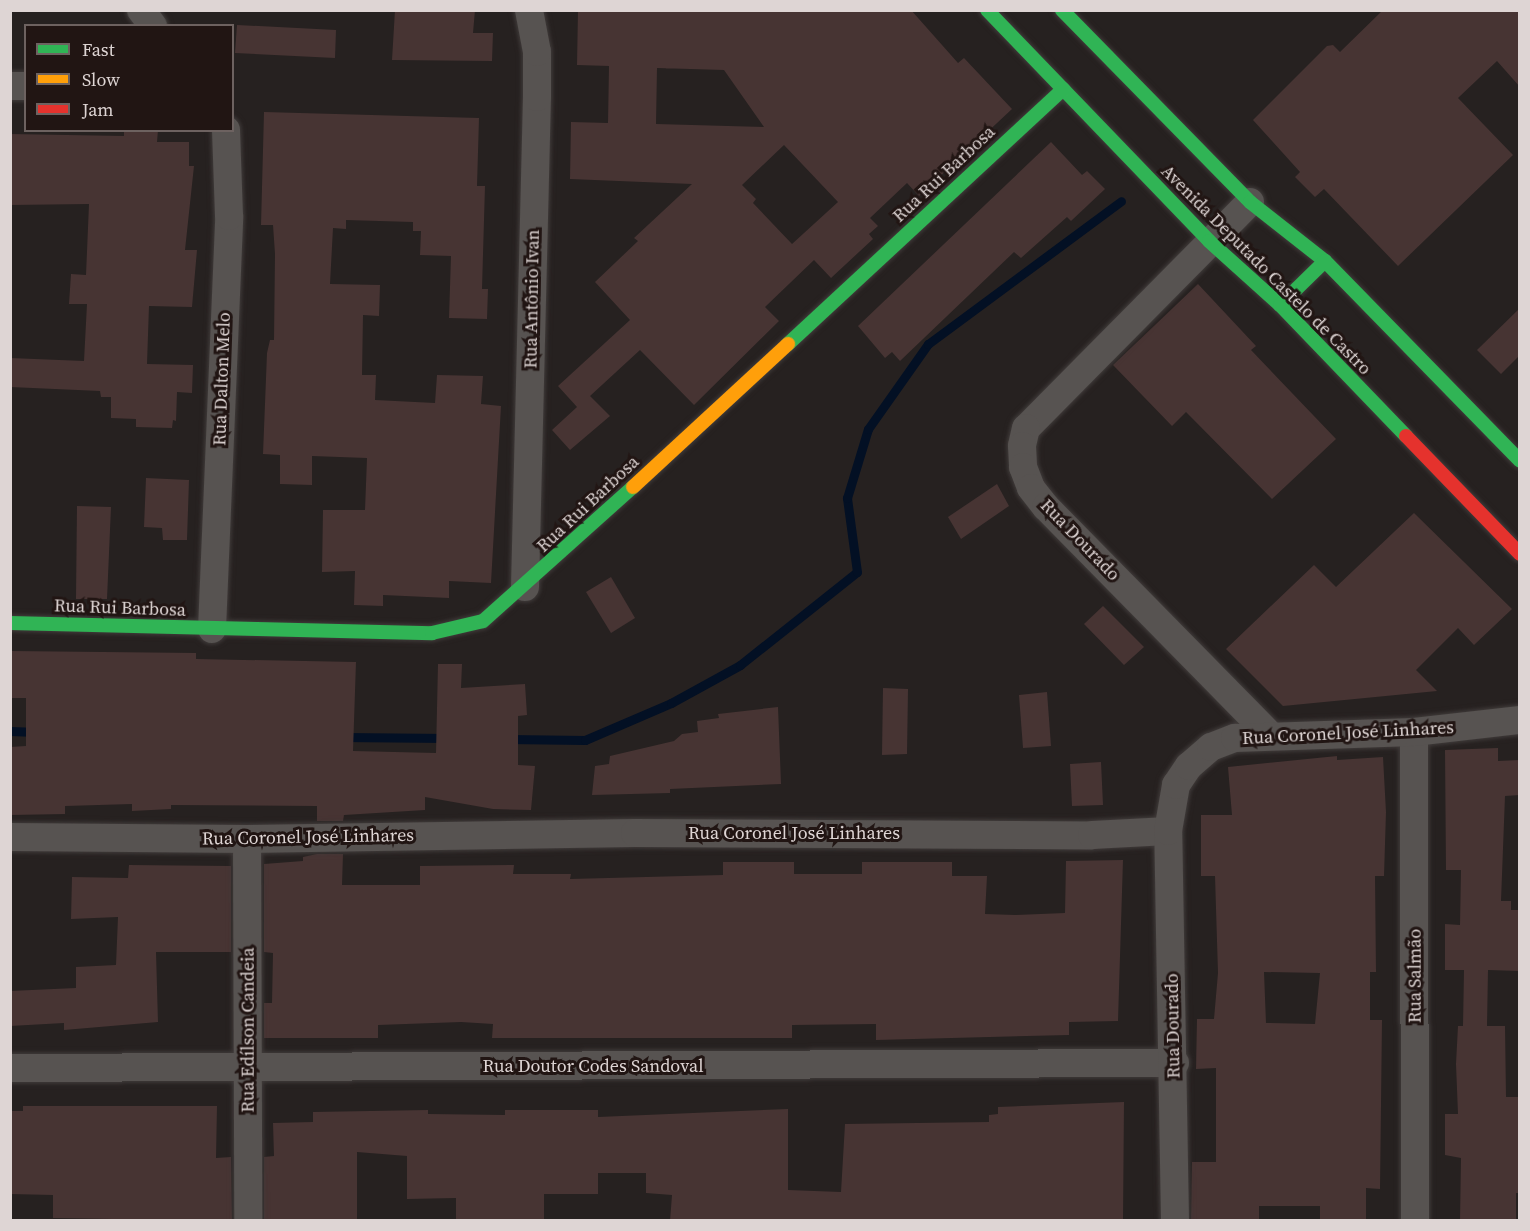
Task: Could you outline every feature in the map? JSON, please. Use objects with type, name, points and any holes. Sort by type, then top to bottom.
[{"type":"main road","name":"Avenida Deputado Castelo de Castro","points":[[987,10],[1209,241],[1280,305],[1520,554]]},
{"type":"main road","name":"Avenida Deputado Castelo de Castro","points":[[1062,10],[1250,202],[1325,261],[1520,461]]},
{"type":"main road","name":"Rua Rui Barbosa","points":[[10,623],[432,633],[483,621],[525,587],[1063,89]]},
{"type":"main road","points":[[1280,305],[1325,261]]},
{"type":"street","points":[[141,10],[152,24]]},
{"type":"street","name":"Rua Antônio Ivan","points":[[525,587],[537,97],[537,52],[529,10]]},
{"type":"street","name":"Rua Dalton Melo","points":[[212,628],[228,216],[225,132]]},
{"type":"street","name":"Rua Dourado","points":[[1250,202],[1026,428],[1023,467],[1031,488],[1046,507],[1269,734]]},
{"type":"street","name":"Rua Coronel José Linhares","points":[[10,837],[246,839],[635,833],[1092,835],[1168,831],[1176,785],[1189,765],[1211,747],[1227,741],[1269,734],[1414,732],[1520,720]]},
{"type":"street","name":"Rua Salmão","points":[[1414,732],[1415,1221]]},
{"type":"street","name":"Rua Dourado","points":[[1168,831],[1175,1063],[1175,1221]]},
{"type":"street","name":"Rua Edílson Candeia","points":[[246,839],[249,1067],[248,1221]]},
{"type":"street","name":"Rua Doutor Codes Sandoval","points":[[10,1068],[1175,1063]]},
{"type":"building","points":[[395,10],[475,10],[473,33],[493,33],[492,61],[392,60]]},
{"type":"building","points":[[578,10],[911,10],[958,63],[964,58],[1012,109],[919,196],[907,183],[870,218],[878,226],[869,234],[873,239],[831,278],[814,260],[765,307],[779,321],[694,405],[640,350],[590,396],[610,416],[570,450],[552,430],[577,407],[558,386],[630,320],[595,282],[638,241],[634,238],[692,184],[570,179],[571,122],[608,123],[609,66],[577,65]],"holes":[[[657,68],[724,70],[764,127],[656,124]],[[784,145],[838,202],[792,244],[753,203],[756,199],[742,185]]]},
{"type":"building","points":[[1383,10],[1520,10],[1520,87],[1497,61],[1458,98],[1513,155],[1398,266],[1324,189],[1315,197],[1295,177],[1300,172],[1253,120],[1327,46],[1333,45],[1340,52]]},
{"type":"building","points":[[237,25],[336,30],[335,58],[235,53]]},
{"type":"building","points":[[264,112],[479,118],[477,186],[485,186],[482,289],[488,289],[487,319],[449,318],[451,256],[420,255],[421,231],[413,231],[413,222],[346,220],[346,229],[333,228],[330,284],[380,285],[379,316],[363,315],[362,375],[376,375],[375,400],[435,403],[437,375],[483,376],[481,404],[501,406],[491,583],[449,581],[449,598],[383,595],[383,606],[354,605],[355,571],[322,572],[323,510],[365,510],[367,458],[312,456],[312,485],[280,484],[280,455],[263,454],[267,353],[270,340],[274,340],[275,254],[273,225],[261,225]]},
{"type":"building","points":[[124,132],[158,132],[157,142],[189,142],[189,166],[194,166],[185,250],[197,250],[192,307],[149,306],[147,364],[193,365],[192,393],[177,392],[176,421],[173,420],[172,428],[136,427],[136,419],[111,418],[111,397],[101,397],[100,391],[10,387],[10,358],[84,361],[87,304],[69,304],[71,274],[86,275],[89,204],[10,205],[10,134],[124,136]]},
{"type":"building","points":[[1051,142],[1082,175],[1087,171],[1105,189],[1071,221],[1067,217],[1021,258],[1014,252],[900,361],[892,352],[885,358],[858,326]]},
{"type":"building","points":[[1198,284],[1256,346],[1251,350],[1336,439],[1272,499],[1186,412],[1172,426],[1113,365]]},
{"type":"building","points":[[1520,308],[1520,355],[1501,374],[1477,350]]},
{"type":"building","points":[[146,478],[189,480],[187,540],[163,540],[162,528],[144,527]]},
{"type":"building","points":[[997,484],[1009,506],[961,539],[948,517]]},
{"type":"building","points":[[77,506],[111,507],[107,599],[76,599]]},
{"type":"building","points":[[1414,513],[1512,609],[1474,645],[1458,628],[1416,670],[1437,691],[1283,706],[1226,649],[1314,565],[1336,587]]},
{"type":"building","points":[[611,577],[635,618],[611,633],[586,592]]},
{"type":"building","points":[[1103,606],[1144,647],[1124,665],[1084,624]]},
{"type":"building","points":[[10,651],[196,653],[196,659],[356,662],[353,751],[436,753],[438,664],[462,664],[461,688],[525,684],[527,715],[518,716],[518,765],[535,766],[531,810],[493,809],[425,797],[425,810],[344,815],[343,821],[317,821],[317,806],[171,805],[171,809],[132,811],[132,804],[65,806],[65,814],[10,815],[10,747],[26,746],[26,698],[10,698]]},
{"type":"building","points":[[883,688],[908,689],[907,754],[882,755]]},
{"type":"building","points":[[1047,692],[1051,746],[1023,748],[1019,695]]},
{"type":"building","points":[[778,707],[781,784],[670,789],[670,793],[592,795],[595,766],[609,764],[610,756],[674,741],[682,734],[698,732],[697,721],[719,718],[718,714]]},
{"type":"building","points":[[1498,748],[1498,761],[1520,760],[1520,795],[1505,796],[1501,901],[1511,901],[1511,910],[1520,910],[1520,971],[1488,970],[1487,1026],[1505,1026],[1506,1097],[1520,1097],[1520,1193],[1516,1193],[1516,1221],[1460,1221],[1461,1158],[1445,1155],[1445,1114],[1458,1114],[1456,1064],[1458,1026],[1463,1026],[1464,970],[1445,970],[1445,924],[1460,925],[1461,870],[1446,870],[1445,750]]},
{"type":"building","points":[[1337,756],[1337,760],[1383,757],[1386,812],[1384,876],[1375,876],[1376,972],[1370,972],[1370,1020],[1382,1020],[1380,1189],[1366,1188],[1366,1221],[1320,1221],[1320,1206],[1259,1206],[1259,1221],[1191,1221],[1192,1162],[1216,1162],[1216,1068],[1196,1069],[1197,1019],[1214,1019],[1218,973],[1215,876],[1201,876],[1201,815],[1232,815],[1228,767]],"holes":[[[1264,972],[1320,973],[1315,1024],[1266,1023]]]},
{"type":"building","points":[[1101,762],[1103,805],[1072,806],[1070,764]]},
{"type":"building","points":[[317,854],[343,854],[342,885],[420,885],[420,866],[514,865],[513,874],[571,874],[570,879],[723,875],[723,862],[794,862],[794,874],[862,874],[862,862],[952,862],[952,876],[987,876],[985,914],[1015,915],[1065,913],[1066,861],[1123,860],[1118,1021],[1069,1022],[1069,1035],[876,1040],[876,1024],[792,1025],[792,1038],[492,1038],[493,1024],[461,1022],[378,1025],[378,1038],[264,1038],[264,1003],[272,1003],[273,953],[264,952],[264,864],[303,861],[303,857]]},
{"type":"building","points":[[129,865],[231,866],[231,952],[156,952],[158,1022],[64,1030],[64,1023],[10,1026],[10,991],[76,988],[76,967],[116,965],[118,917],[71,919],[72,877],[128,878]]},
{"type":"building","points":[[1124,1102],[1123,1221],[670,1221],[672,1195],[646,1193],[646,1173],[598,1173],[598,1194],[544,1194],[544,1221],[456,1221],[456,1198],[407,1199],[407,1156],[357,1152],[357,1221],[264,1221],[264,1157],[274,1156],[273,1123],[313,1122],[313,1112],[428,1110],[428,1114],[505,1115],[505,1110],[598,1110],[598,1117],[788,1109],[788,1190],[841,1192],[845,1124],[989,1122],[989,1115],[998,1114],[998,1107]]},
{"type":"building","points":[[23,1106],[217,1106],[216,1158],[231,1157],[232,1221],[53,1218],[53,1195],[10,1194],[10,1111],[23,1111]]},
{"type":"waterway","points":[[506,739],[585,740],[671,703],[740,665],[857,572],[847,498],[868,429],[928,344],[1121,201]]},
{"type":"waterway","points":[[10,731],[37,732]]},
{"type":"waterway","points":[[341,737],[448,738]]},
{"type":"traffic: fast","points":[[987,10],[1209,241],[1280,305],[1406,436]]},
{"type":"traffic: fast","points":[[1062,10],[1250,202],[1325,261],[1520,461]]},
{"type":"traffic: fast","points":[[788,344],[1063,89]]},
{"type":"traffic: fast","points":[[1280,305],[1325,261]]},
{"type":"traffic: fast","points":[[10,623],[432,633],[483,621],[633,487]]},
{"type":"traffic: slow","points":[[633,487],[788,344]]},
{"type":"traffic: jam","points":[[1406,436],[1520,554]]}]
